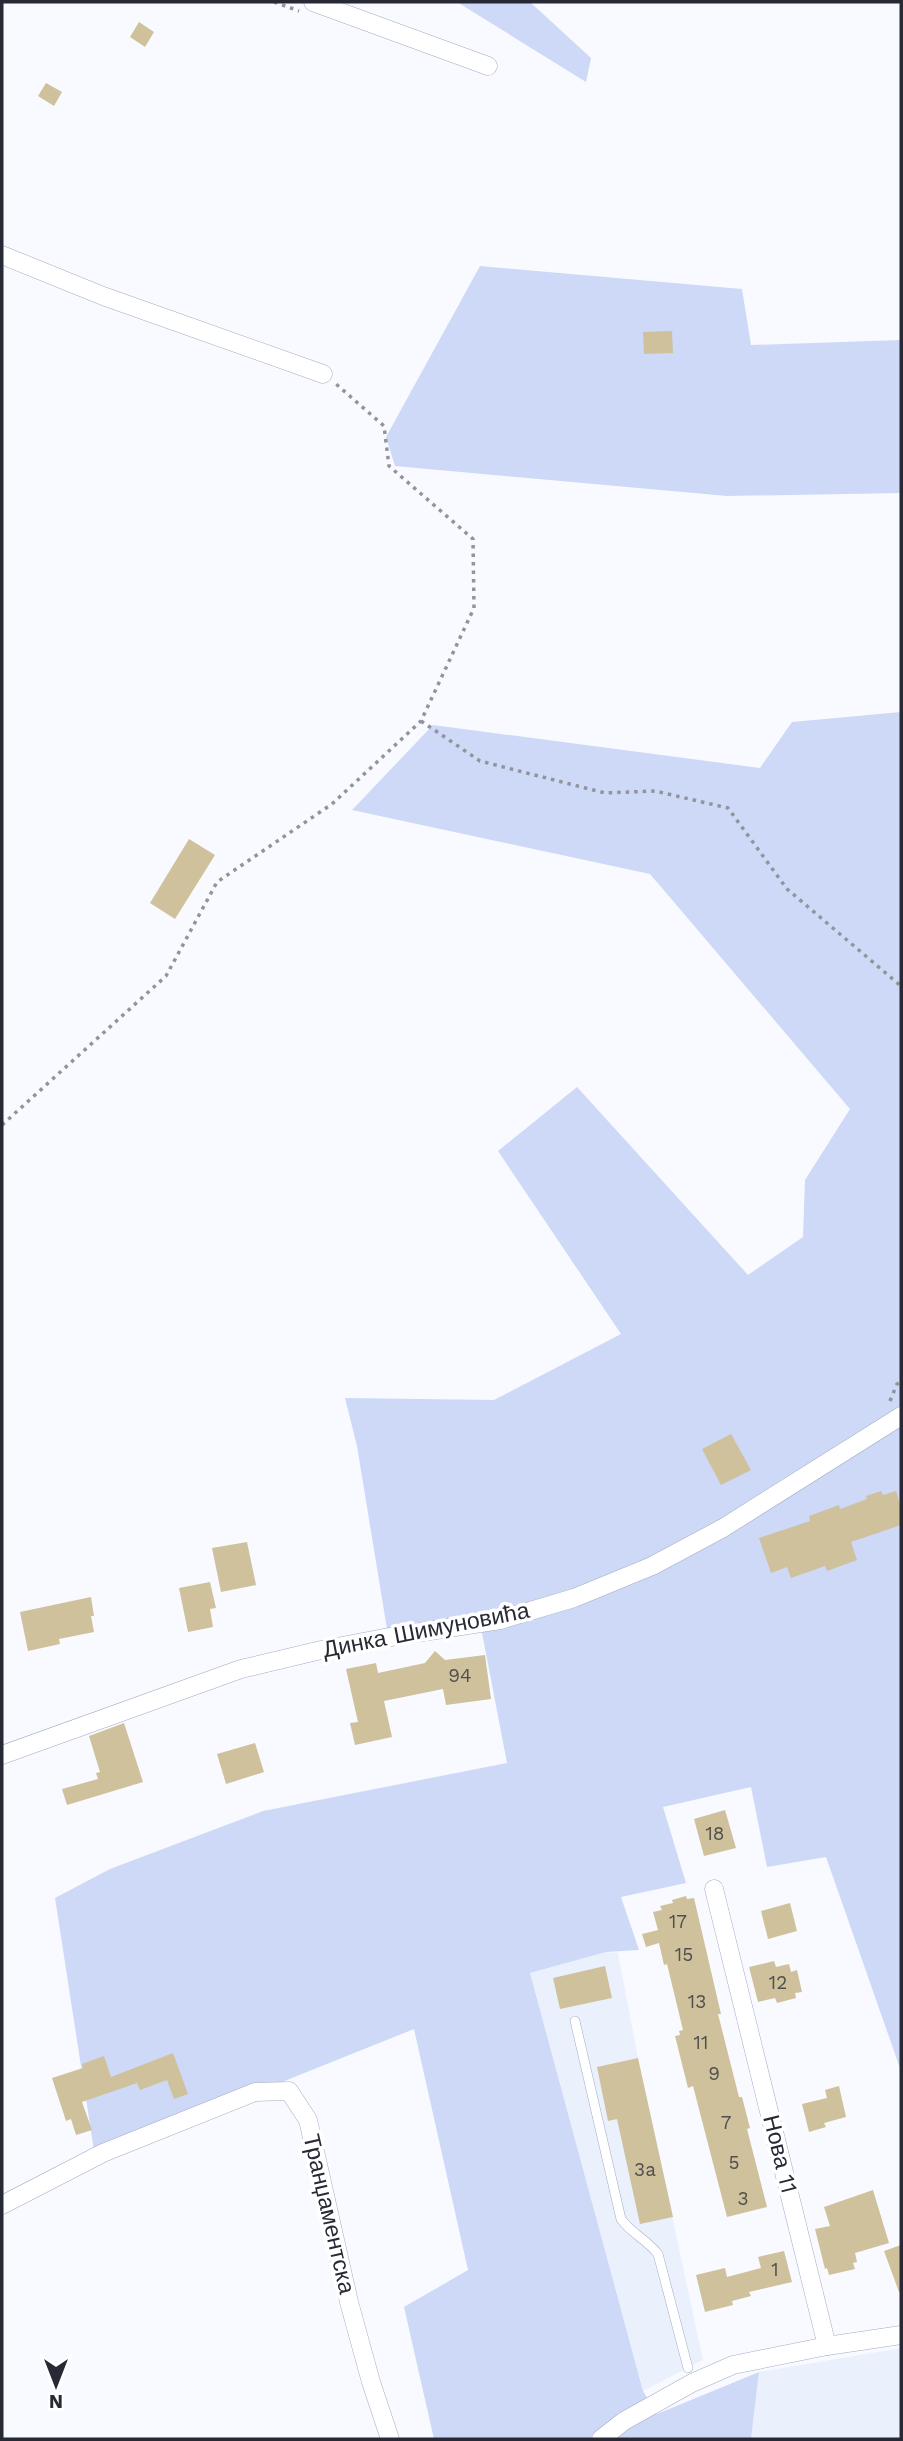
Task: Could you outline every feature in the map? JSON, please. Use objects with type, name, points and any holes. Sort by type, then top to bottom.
[{"type":"street","points":[[313,2],[488,66]]},
{"type":"street","points":[[2,255],[103,296],[323,374]]},
{"type":"street","name":"Динка Шимуновића","points":[[2,1755],[241,1669],[359,1643],[500,1620],[573,1598],[652,1566],[723,1528],[901,1416]]},
{"type":"street","name":"Нова 11","points":[[715,1889],[827,2346]]},
{"type":"street","name":"Транџаментска","points":[[2,2205],[103,2152],[255,2092],[289,2091],[308,2120],[349,2302],[390,2439]]},
{"type":"street","points":[[600,2439],[690,2375],[827,2346],[901,2335]]},
{"type":"lane","points":[[575,2021],[621,2219],[629,2230],[651,2245],[658,2254],[690,2375]]},
{"type":"path","points":[[2,1125],[166,976],[217,882],[332,804],[421,721],[474,608],[473,539],[389,466],[384,426],[323,374]]},
{"type":"path","points":[[421,721],[480,761],[605,793],[655,791],[728,808],[787,889],[901,986]]},
{"type":"shaded area","points":[[457,2],[530,2],[591,58],[586,82]]},
{"type":"shaded area","points":[[480,266],[742,289],[751,345],[901,340],[901,493],[727,496],[395,466],[386,437]]},
{"type":"shaded area","points":[[901,712],[901,2071],[826,1857],[767,1867],[751,1787],[663,1807],[686,1883],[621,1897],[639,1950],[606,1952],[530,1973],[643,2391],[657,2414],[759,2372],[751,2439],[434,2439],[404,2307],[468,2270],[414,2029],[95,2157],[55,1898],[110,1869],[263,1811],[507,1763],[479,1617],[387,1629],[357,1446],[345,1398],[494,1400],[621,1334],[498,1151],[577,1087],[748,1275],[803,1237],[805,1180],[850,1109],[650,874],[352,810],[433,725],[760,768],[792,722]]},
{"type":"shaded area","points":[[606,1952],[618,1953],[703,2360],[643,2391],[530,1973]]},
{"type":"shaded area","points":[[901,2348],[901,2439],[751,2439],[759,2372]]},
{"type":"building","points":[[139,22],[154,32],[145,47],[130,37]]},
{"type":"building","points":[[46,83],[62,92],[54,106],[38,96]]},
{"type":"building","points":[[672,331],[673,353],[644,354],[643,332]]},
{"type":"building","points":[[189,839],[215,855],[175,919],[150,903]]},
{"type":"building","points":[[731,1434],[751,1470],[721,1485],[702,1449]]},
{"type":"building","points":[[881,1491],[883,1495],[896,1491],[901,1508],[901,1525],[851,1542],[857,1560],[827,1571],[825,1566],[791,1578],[787,1567],[771,1573],[759,1538],[810,1521],[809,1516],[839,1505],[840,1509]]},
{"type":"building","points":[[247,1542],[256,1585],[221,1592],[212,1548]]},
{"type":"building","points":[[210,1582],[216,1608],[210,1609],[213,1627],[188,1632],[179,1588]]},
{"type":"building","points":[[91,1597],[94,1632],[59,1639],[60,1644],[28,1651],[20,1612]]},
{"type":"building","points":[[435,1651],[445,1660],[485,1655],[491,1699],[446,1705],[443,1689],[384,1701],[392,1737],[355,1745],[350,1723],[358,1722],[346,1669],[376,1663],[378,1673],[425,1663]]},
{"type":"building","points":[[124,1723],[143,1782],[67,1805],[62,1789],[98,1779],[96,1773],[100,1772],[89,1736]]},
{"type":"building","points":[[255,1743],[264,1772],[226,1784],[217,1754]]},
{"type":"building","points":[[725,1810],[736,1848],[704,1856],[694,1819]]},
{"type":"building","points":[[686,1896],[687,1899],[694,1898],[721,2014],[718,2014],[739,2097],[742,2097],[750,2128],[747,2129],[767,2207],[727,2217],[693,2086],[688,2088],[675,2036],[680,2035],[679,2031],[683,2030],[667,1964],[664,1965],[659,1943],[646,1947],[642,1934],[658,1930],[653,1912],[662,1910],[660,1906],[673,1903],[672,1900]]},
{"type":"building","points":[[790,1903],[797,1931],[768,1939],[761,1911]]},
{"type":"building","points":[[774,1961],[776,1967],[789,1964],[791,1972],[797,1970],[802,1992],[795,1993],[796,1998],[777,2003],[775,1998],[758,2002],[749,1967]]},
{"type":"building","points":[[605,1966],[612,1998],[560,2009],[553,1978]]},
{"type":"building","points":[[173,2053],[188,2094],[174,2099],[167,2080],[140,2090],[137,2083],[82,2102],[92,2130],[76,2135],[71,2119],[66,2121],[52,2078],[83,2068],[82,2064],[104,2056],[111,2077]]},
{"type":"building","points":[[638,2058],[673,2217],[640,2224],[617,2119],[608,2121],[597,2067]]},
{"type":"building","points":[[839,2086],[846,2117],[824,2123],[826,2127],[809,2132],[802,2104],[827,2098],[825,2090]]},
{"type":"building","points":[[873,2190],[889,2243],[855,2253],[855,2269],[829,2275],[815,2229],[830,2226],[824,2207]]},
{"type":"building","points":[[901,2245],[901,2292],[899,2292],[884,2251]]},
{"type":"building","points":[[784,2251],[792,2282],[749,2292],[751,2296],[732,2301],[733,2305],[705,2312],[696,2275],[725,2268],[727,2277],[761,2268],[758,2257]]}]
